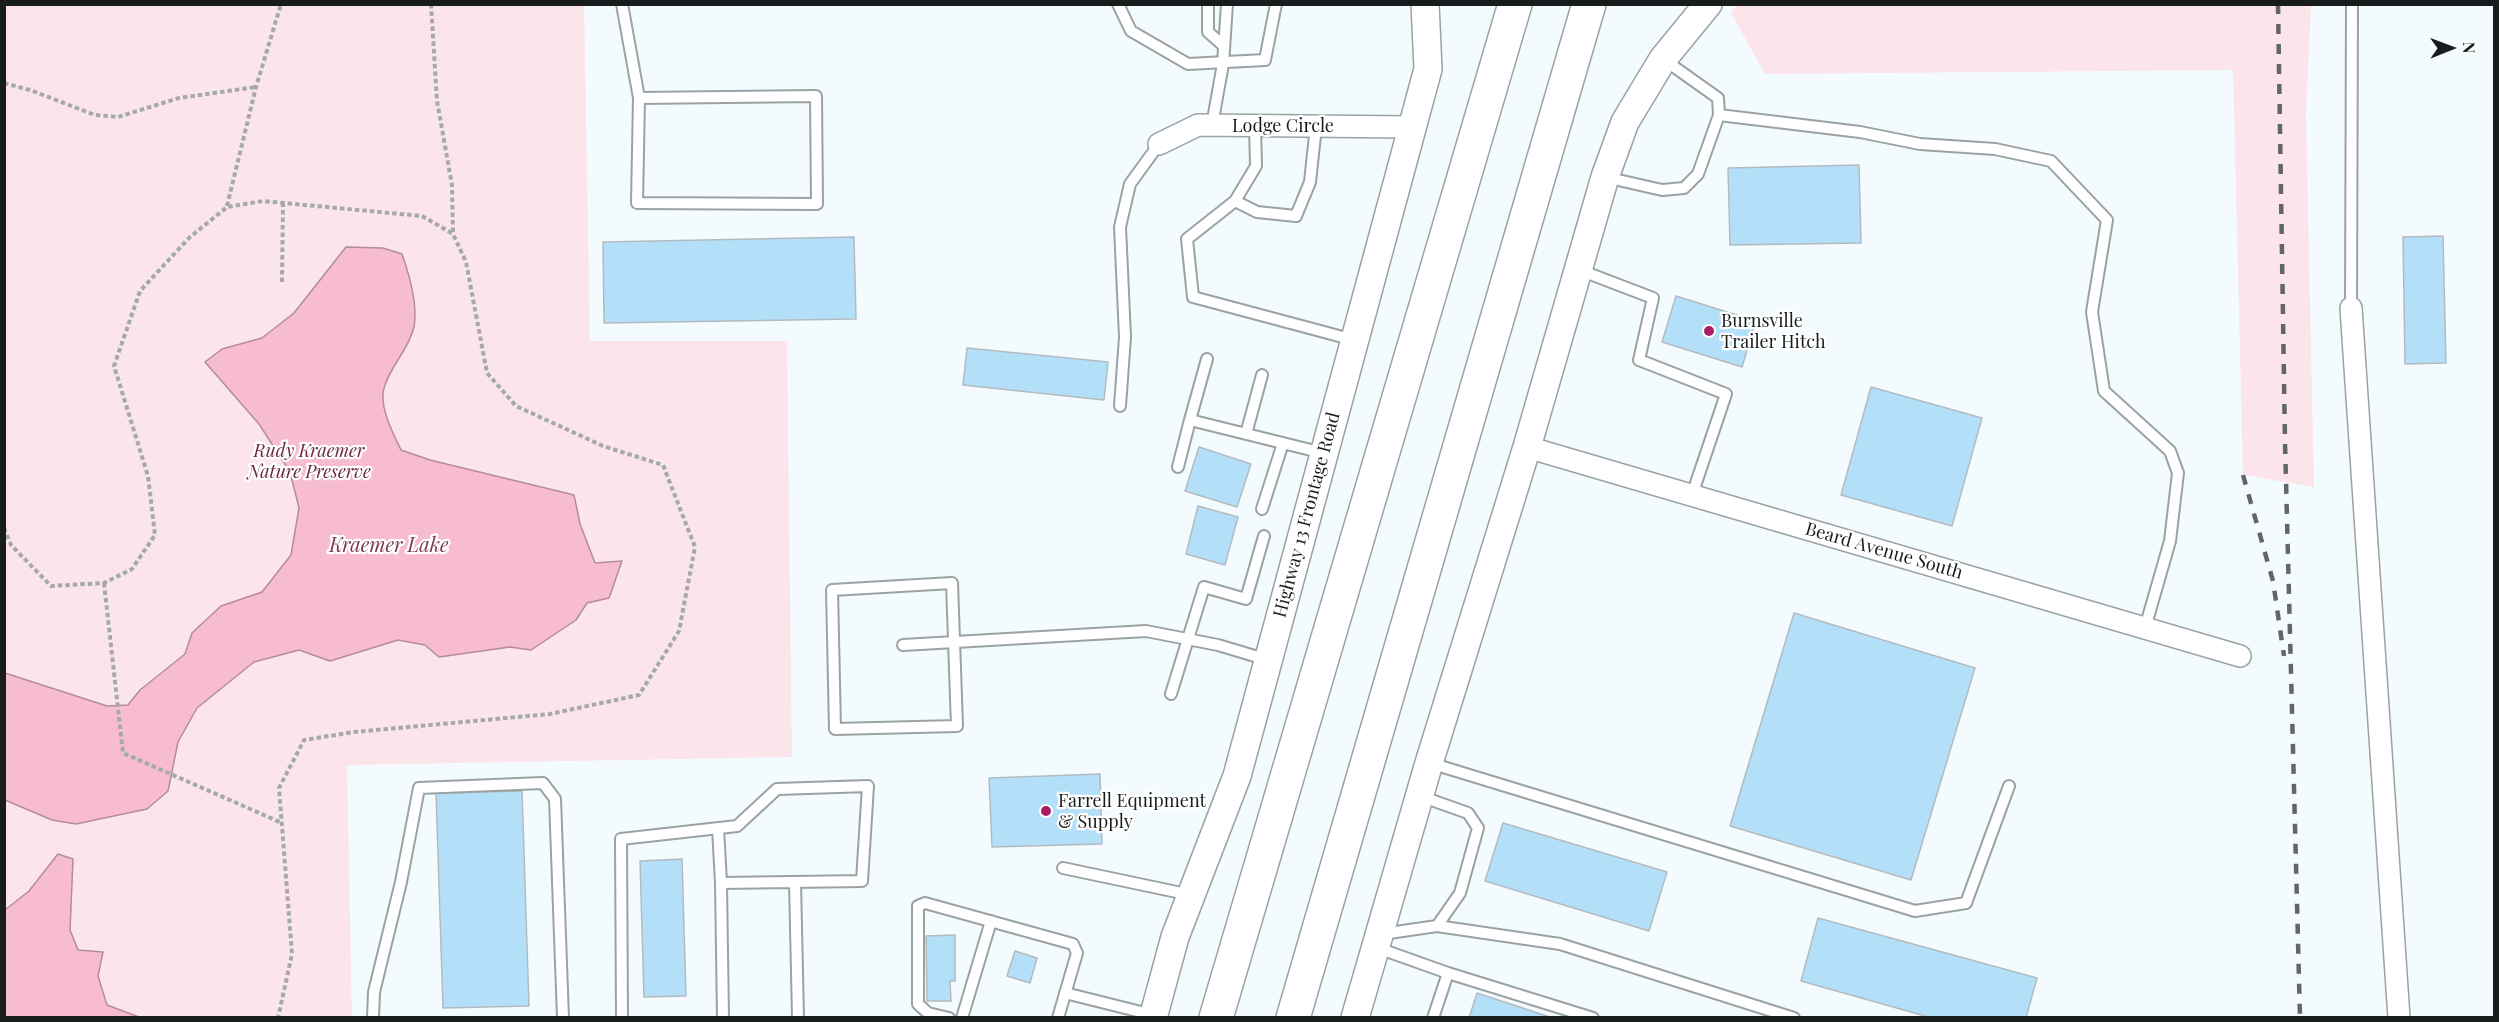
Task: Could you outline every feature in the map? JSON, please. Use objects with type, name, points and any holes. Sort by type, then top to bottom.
[{"type":"highway","points":[[1216,1017],[1515,4]]},
{"type":"highway","points":[[1293,1017],[1589,4]]},
{"type":"street","name":"Highway 13 Frontage Road","points":[[1153,1016],[1175,937],[1237,777],[1428,69],[1425,4]]},
{"type":"street","points":[[1355,1017],[1429,763],[1527,447],[1605,177],[1625,122],[1663,59],[1708,4]]},
{"type":"street","name":"Lodge Circle","points":[[1159,144],[1198,125],[1412,127]]},
{"type":"street","points":[[2351,308],[2399,1017]]},
{"type":"street","name":"Beard Avenue South","points":[[1527,447],[2240,656]]},
{"type":"lane","points":[[622,4],[639,98],[637,203],[817,204],[816,96],[639,98]]},
{"type":"lane","points":[[1118,4],[1131,31],[1188,64],[1223,64],[1265,60],[1276,4]]},
{"type":"lane","points":[[1208,4],[1208,32],[1224,46]]},
{"type":"lane","points":[[1212,125],[1223,64],[1227,4]]},
{"type":"lane","points":[[2351,308],[2352,4]]},
{"type":"lane","points":[[1605,177],[1662,190],[1684,188],[1698,174],[1719,115],[1718,98],[1663,59]]},
{"type":"lane","points":[[1719,115],[1823,127],[1920,144],[1995,149],[2051,161],[2107,220],[2092,312],[2104,391],[2170,451],[2178,473],[2170,541],[2145,628]]},
{"type":"lane","points":[[1256,126],[1256,166],[1235,201],[1188,239],[1193,297],[1354,340]]},
{"type":"lane","points":[[1235,201],[1257,212],[1296,216],[1310,182],[1316,126]]},
{"type":"lane","points":[[1120,406],[1125,337],[1120,227],[1130,184],[1159,144]]},
{"type":"lane","points":[[1577,269],[1653,298],[1639,360],[1726,394],[1692,495]]},
{"type":"lane","points":[[1178,467],[1207,358]]},
{"type":"lane","points":[[1246,434],[1262,375]]},
{"type":"lane","points":[[1190,420],[1324,453]]},
{"type":"lane","points":[[1262,509],[1283,443]]},
{"type":"lane","points":[[1171,694],[1204,587],[1246,599],[1264,536]]},
{"type":"lane","points":[[952,583],[954,642],[957,726],[835,729],[832,590],[952,583]]},
{"type":"lane","points":[[903,645],[1146,631],[1218,645],[1268,660]]},
{"type":"lane","points":[[1429,763],[1915,911],[1966,903],[2009,786]]},
{"type":"lane","points":[[373,1017],[374,992],[401,882],[419,788],[543,783],[555,799],[563,1017]]},
{"type":"lane","points":[[622,1017],[621,839],[737,826],[777,789],[868,786],[862,881],[721,883]]},
{"type":"lane","points":[[1420,796],[1468,813],[1478,828],[1460,893],[1437,926]]},
{"type":"lane","points":[[718,828],[723,1017]]},
{"type":"lane","points":[[1063,868],[1191,895]]},
{"type":"lane","points":[[795,882],[798,1017]]},
{"type":"lane","points":[[949,1017],[928,1013],[918,1004],[918,906],[925,903],[1073,944],[1077,953],[1058,1017]]},
{"type":"lane","points":[[962,1017],[991,921]]},
{"type":"lane","points":[[1377,941],[1437,926],[1560,944],[1794,1017]]},
{"type":"lane","points":[[1377,941],[1448,973],[1593,1017]]},
{"type":"lane","points":[[1433,1017],[1448,973]]},
{"type":"lane","points":[[1065,993],[1153,1016]]},
{"type":"path","points":[[226,207],[256,87],[281,4]]},
{"type":"path","points":[[278,1017],[292,954],[279,788],[304,740],[354,732],[550,714],[639,695],[679,631],[695,547],[663,465],[603,446],[516,406],[487,373],[466,262],[453,234],[452,185],[437,101],[431,4]]},
{"type":"path","points":[[4,83],[30,90],[95,115],[118,117],[179,98],[256,87]]},
{"type":"path","points":[[4,528],[11,545],[51,586],[104,584],[132,569],[155,535],[148,476],[114,366],[140,291],[189,238],[226,207],[263,201],[422,216],[453,234]]},
{"type":"path","points":[[282,282],[283,203]]},
{"type":"path","points":[[104,584],[123,753],[282,824]]},
{"type":"green space","name":"Rudy Kraemer Nature Preserve","points":[[5,5],[584,5],[590,341],[787,341],[792,757],[347,765],[352,1017],[5,1018]]},
{"type":"green space","points":[[1736,5],[2311,5],[2306,113],[2314,487],[2243,475],[2233,70],[1765,74],[1731,13]]},
{"type":"water","name":"Kraemer Lake","points":[[346,247],[383,248],[402,254],[410,280],[415,309],[414,327],[412,335],[388,377],[383,393],[384,409],[401,450],[430,460],[574,495],[580,524],[595,563],[622,561],[609,598],[587,603],[576,620],[531,650],[510,647],[439,657],[425,645],[398,640],[330,661],[299,650],[254,662],[197,708],[178,742],[168,791],[147,809],[76,824],[52,820],[5,800],[5,673],[107,706],[128,705],[140,690],[185,654],[192,633],[221,606],[262,592],[291,555],[299,508],[290,472],[259,424],[205,362],[222,349],[262,338],[294,313]]},
{"type":"water","points":[[58,854],[73,859],[70,930],[78,950],[103,952],[98,976],[107,1005],[139,1017],[5,1017],[5,910],[29,891]]},
{"type":"building","points":[[1859,165],[1861,243],[1730,245],[1728,168]]},
{"type":"building","points":[[2443,236],[2446,363],[2405,364],[2403,237]]},
{"type":"building","points":[[854,237],[856,319],[604,323],[603,242]]},
{"type":"building","name":"Burnsville Trailer Hitch","points":[[1676,296],[1756,321],[1742,367],[1662,342]]},
{"type":"building","points":[[967,348],[1108,362],[1104,400],[963,385]]},
{"type":"building","points":[[1871,387],[1982,418],[1952,526],[1841,495]]},
{"type":"building","points":[[1199,447],[1251,464],[1237,507],[1185,491]]},
{"type":"building","points":[[1198,506],[1238,517],[1225,565],[1186,554]]},
{"type":"building","points":[[1794,613],[1975,668],[1911,880],[1730,826]]},
{"type":"building","name":"Farrell Equipment & Supply","points":[[1100,774],[1102,844],[992,847],[989,778]]},
{"type":"building","points":[[522,791],[529,1006],[443,1008],[436,793]]},
{"type":"building","points":[[1503,823],[1667,872],[1649,931],[1485,881]]},
{"type":"building","points":[[682,859],[686,996],[644,997],[640,861]]},
{"type":"building","points":[[1818,918],[2037,978],[2026,1018],[1932,1018],[1801,981]]},
{"type":"building","points":[[955,935],[955,981],[950,981],[951,1001],[927,1001],[926,936]]},
{"type":"building","points":[[1015,951],[1037,958],[1030,983],[1007,976]]},
{"type":"building","points":[[1477,993],[1553,1018],[1469,1018]]},
{"type":"railway","points":[[2278,4],[2285,442],[2300,1018]]},
{"type":"railway","points":[[2243,475],[2273,581],[2284,656]]},
{"type":"place","name":"Burnsville Trailer Hitch","points":[[1709,331]]},
{"type":"place","name":"Farrell Equipment & Supply","points":[[1046,811]]}]
